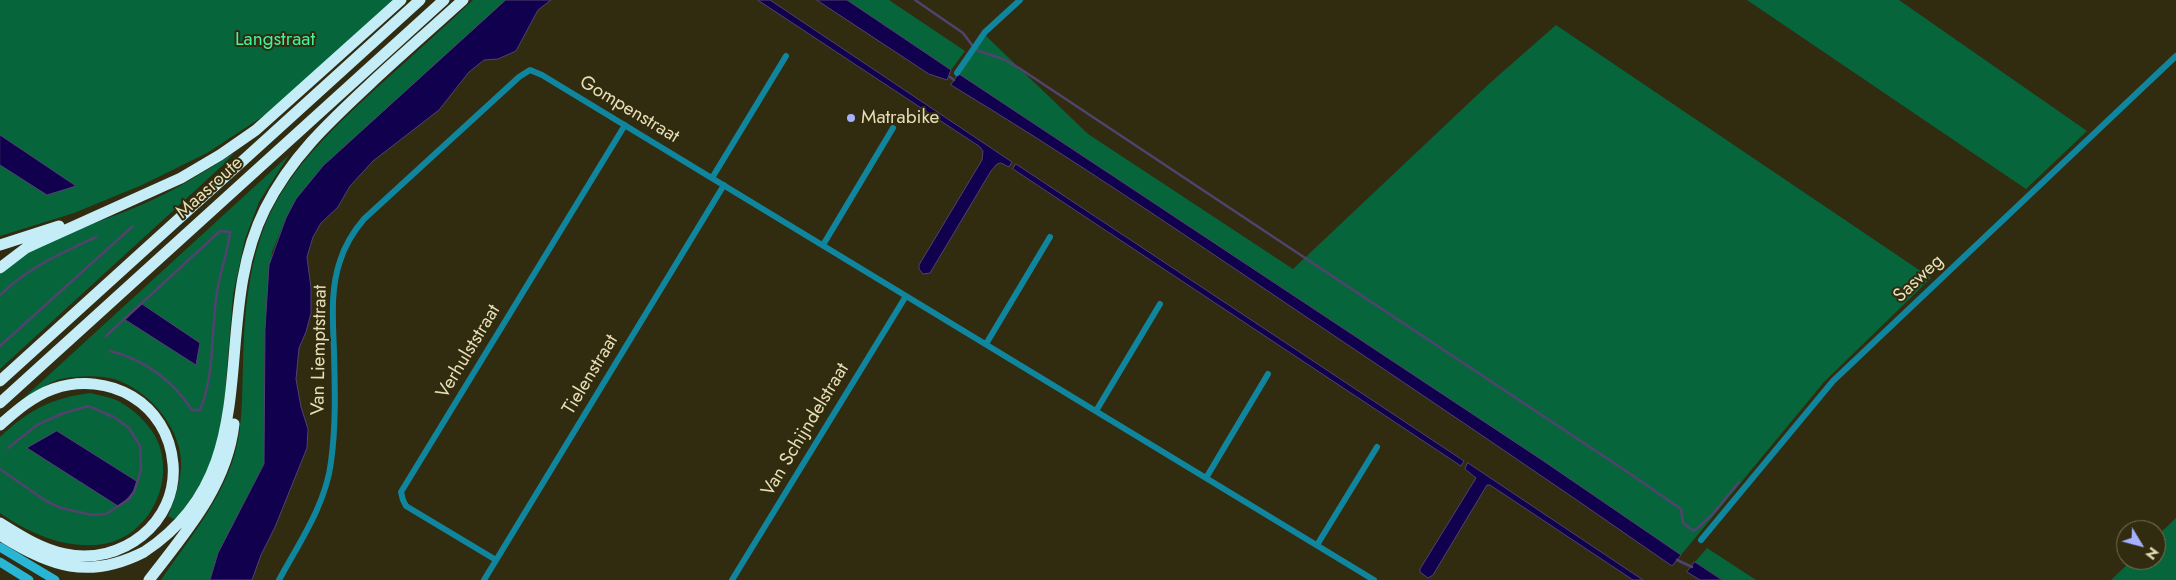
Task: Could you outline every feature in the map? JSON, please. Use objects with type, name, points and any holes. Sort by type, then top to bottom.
[{"type":"highway","points":[[0,268],[26,248],[181,178],[220,155],[256,130],[401,0]]},
{"type":"highway","name":"Maasroute","points":[[0,381],[420,0]]},
{"type":"highway","name":"Maasroute","points":[[0,403],[444,0]]},
{"type":"highway","points":[[0,535],[25,552],[55,567],[91,572],[122,565],[159,542],[192,506],[207,483],[219,456],[227,423],[235,362],[238,306],[244,269],[258,223],[277,188],[298,157],[322,128],[463,0]]},
{"type":"highway","points":[[0,245],[113,208]]},
{"type":"highway","points":[[149,580],[201,512],[222,472],[231,446],[235,416],[237,391],[235,362]]},
{"type":"highway","points":[[0,425],[28,403],[51,390],[70,384],[88,383],[110,386],[130,395],[155,416],[168,442],[173,465],[172,486],[157,520],[132,543],[110,554],[80,556],[58,552],[33,542],[0,523]]},
{"type":"main road","points":[[0,547],[55,580]]},
{"type":"main road","points":[[0,562],[29,580]]},
{"type":"street","points":[[958,73],[985,32],[1020,0]]},
{"type":"street","points":[[712,178],[786,56]]},
{"type":"street","name":"Sasweg","points":[[1701,540],[1833,381],[2176,56]]},
{"type":"street","name":"Gompenstraat","points":[[530,70],[542,74],[1374,580]]},
{"type":"street","name":"Van Liemptstraat","points":[[279,580],[318,506],[326,486],[332,462],[335,398],[332,314],[336,275],[345,247],[364,218],[519,77],[530,70]]},
{"type":"street","name":"Verhulststraat","points":[[496,560],[406,506],[402,492],[625,125]]},
{"type":"street","points":[[823,245],[893,128]]},
{"type":"street","name":"Tielenstraat","points":[[484,580],[724,185]]},
{"type":"street","points":[[986,344],[1050,236]]},
{"type":"street","name":"Van Schijndelstraat","points":[[732,580],[906,296]]},
{"type":"street","points":[[1096,411],[1160,304]]},
{"type":"street","points":[[1206,478],[1268,374]]},
{"type":"street","points":[[1317,545],[1377,447]]},
{"type":"green space","name":"Langstraat","points":[[0,0],[399,0],[268,113],[207,153],[142,185],[74,213],[0,236]]},
{"type":"green space","points":[[473,0],[506,0],[323,166],[296,199],[272,252],[265,329],[264,464],[218,553],[210,580],[161,580],[213,503],[222,487],[235,453],[241,420],[244,331],[249,283],[256,252],[270,213],[296,172],[328,135],[363,100]]},
{"type":"green space","points":[[847,0],[889,0],[965,51],[951,70]]},
{"type":"green space","points":[[1747,0],[1899,0],[2087,131],[2026,189]]},
{"type":"green space","points":[[1556,25],[1931,278],[1824,382],[1681,555],[1542,460],[959,74],[986,36],[1088,134],[1293,269],[1490,83]]},
{"type":"green space","points":[[234,153],[0,369],[0,274],[15,261],[49,241],[153,200],[189,181]]},
{"type":"green space","points":[[289,155],[259,202],[245,239],[233,295],[222,431],[205,478],[179,516],[174,519],[168,516],[179,482],[181,460],[179,447],[168,422],[159,410],[138,391],[114,379],[94,376],[73,377],[50,383],[15,406]]},
{"type":"green space","points":[[91,393],[117,400],[144,421],[155,436],[161,452],[163,469],[161,487],[155,503],[135,530],[120,539],[104,544],[76,545],[36,534],[0,513],[0,437],[21,419],[41,407],[64,398]]},
{"type":"green space","points":[[2176,518],[2176,580],[2111,580],[2122,570],[2166,570],[2166,528]]},
{"type":"green space","points":[[1707,548],[1756,580],[1723,580],[1695,562]]},
{"type":"shaded area","points":[[506,0],[551,0],[538,10],[516,51],[498,59],[484,60],[469,72],[439,110],[373,161],[350,186],[338,207],[321,223],[313,237],[307,257],[311,288],[311,313],[299,348],[296,379],[301,407],[308,429],[307,448],[252,580],[210,580],[218,553],[264,464],[265,329],[269,265],[286,218],[296,199],[323,166]]},
{"type":"shaded area","points":[[758,0],[770,0],[1012,162],[1009,167],[1001,163],[997,164],[991,171],[930,273],[923,274],[919,269],[919,265],[982,160],[983,151],[980,147]]},
{"type":"shaded area","points":[[817,0],[847,0],[951,70],[947,80],[929,74]]},
{"type":"shaded area","points":[[959,74],[1542,460],[1681,555],[1672,566],[1482,435],[1165,222],[951,85]]},
{"type":"shaded area","points":[[0,135],[76,186],[47,195],[0,165]]},
{"type":"shaded area","points":[[1016,164],[1464,461],[1461,466],[1013,169]]},
{"type":"shaded area","points":[[142,304],[200,343],[196,365],[124,319]]},
{"type":"shaded area","points":[[57,431],[138,482],[130,496],[118,506],[27,448]]},
{"type":"shaded area","points":[[1468,463],[1643,580],[1633,580],[1490,485],[1487,485],[1433,575],[1428,578],[1420,572],[1420,569],[1476,478],[1465,469]]},
{"type":"shaded area","points":[[1695,562],[1723,580],[1700,580],[1687,572]]},
{"type":"waterway","points":[[915,0],[963,33],[979,51],[1003,59],[1019,68],[1629,473],[1681,509],[1683,523],[1694,531],[1712,515],[1739,482]]},
{"type":"waterway","points":[[950,77],[954,80]]},
{"type":"waterway","points":[[0,346],[133,226]]},
{"type":"waterway","points":[[106,336],[220,231],[230,232],[217,292],[208,382],[200,410],[192,410],[176,390],[157,373],[134,360],[110,351]]},
{"type":"waterway","points":[[0,295],[22,277],[57,255],[96,237]]},
{"type":"waterway","points":[[0,469],[46,501],[61,508],[92,515],[106,514],[128,500],[134,492],[141,470],[140,446],[129,428],[114,417],[88,406],[61,414],[37,425],[8,448]]},
{"type":"waterway","points":[[1677,560],[1692,567]]},
{"type":"place","name":"Matrabike","points":[[851,118]]}]
